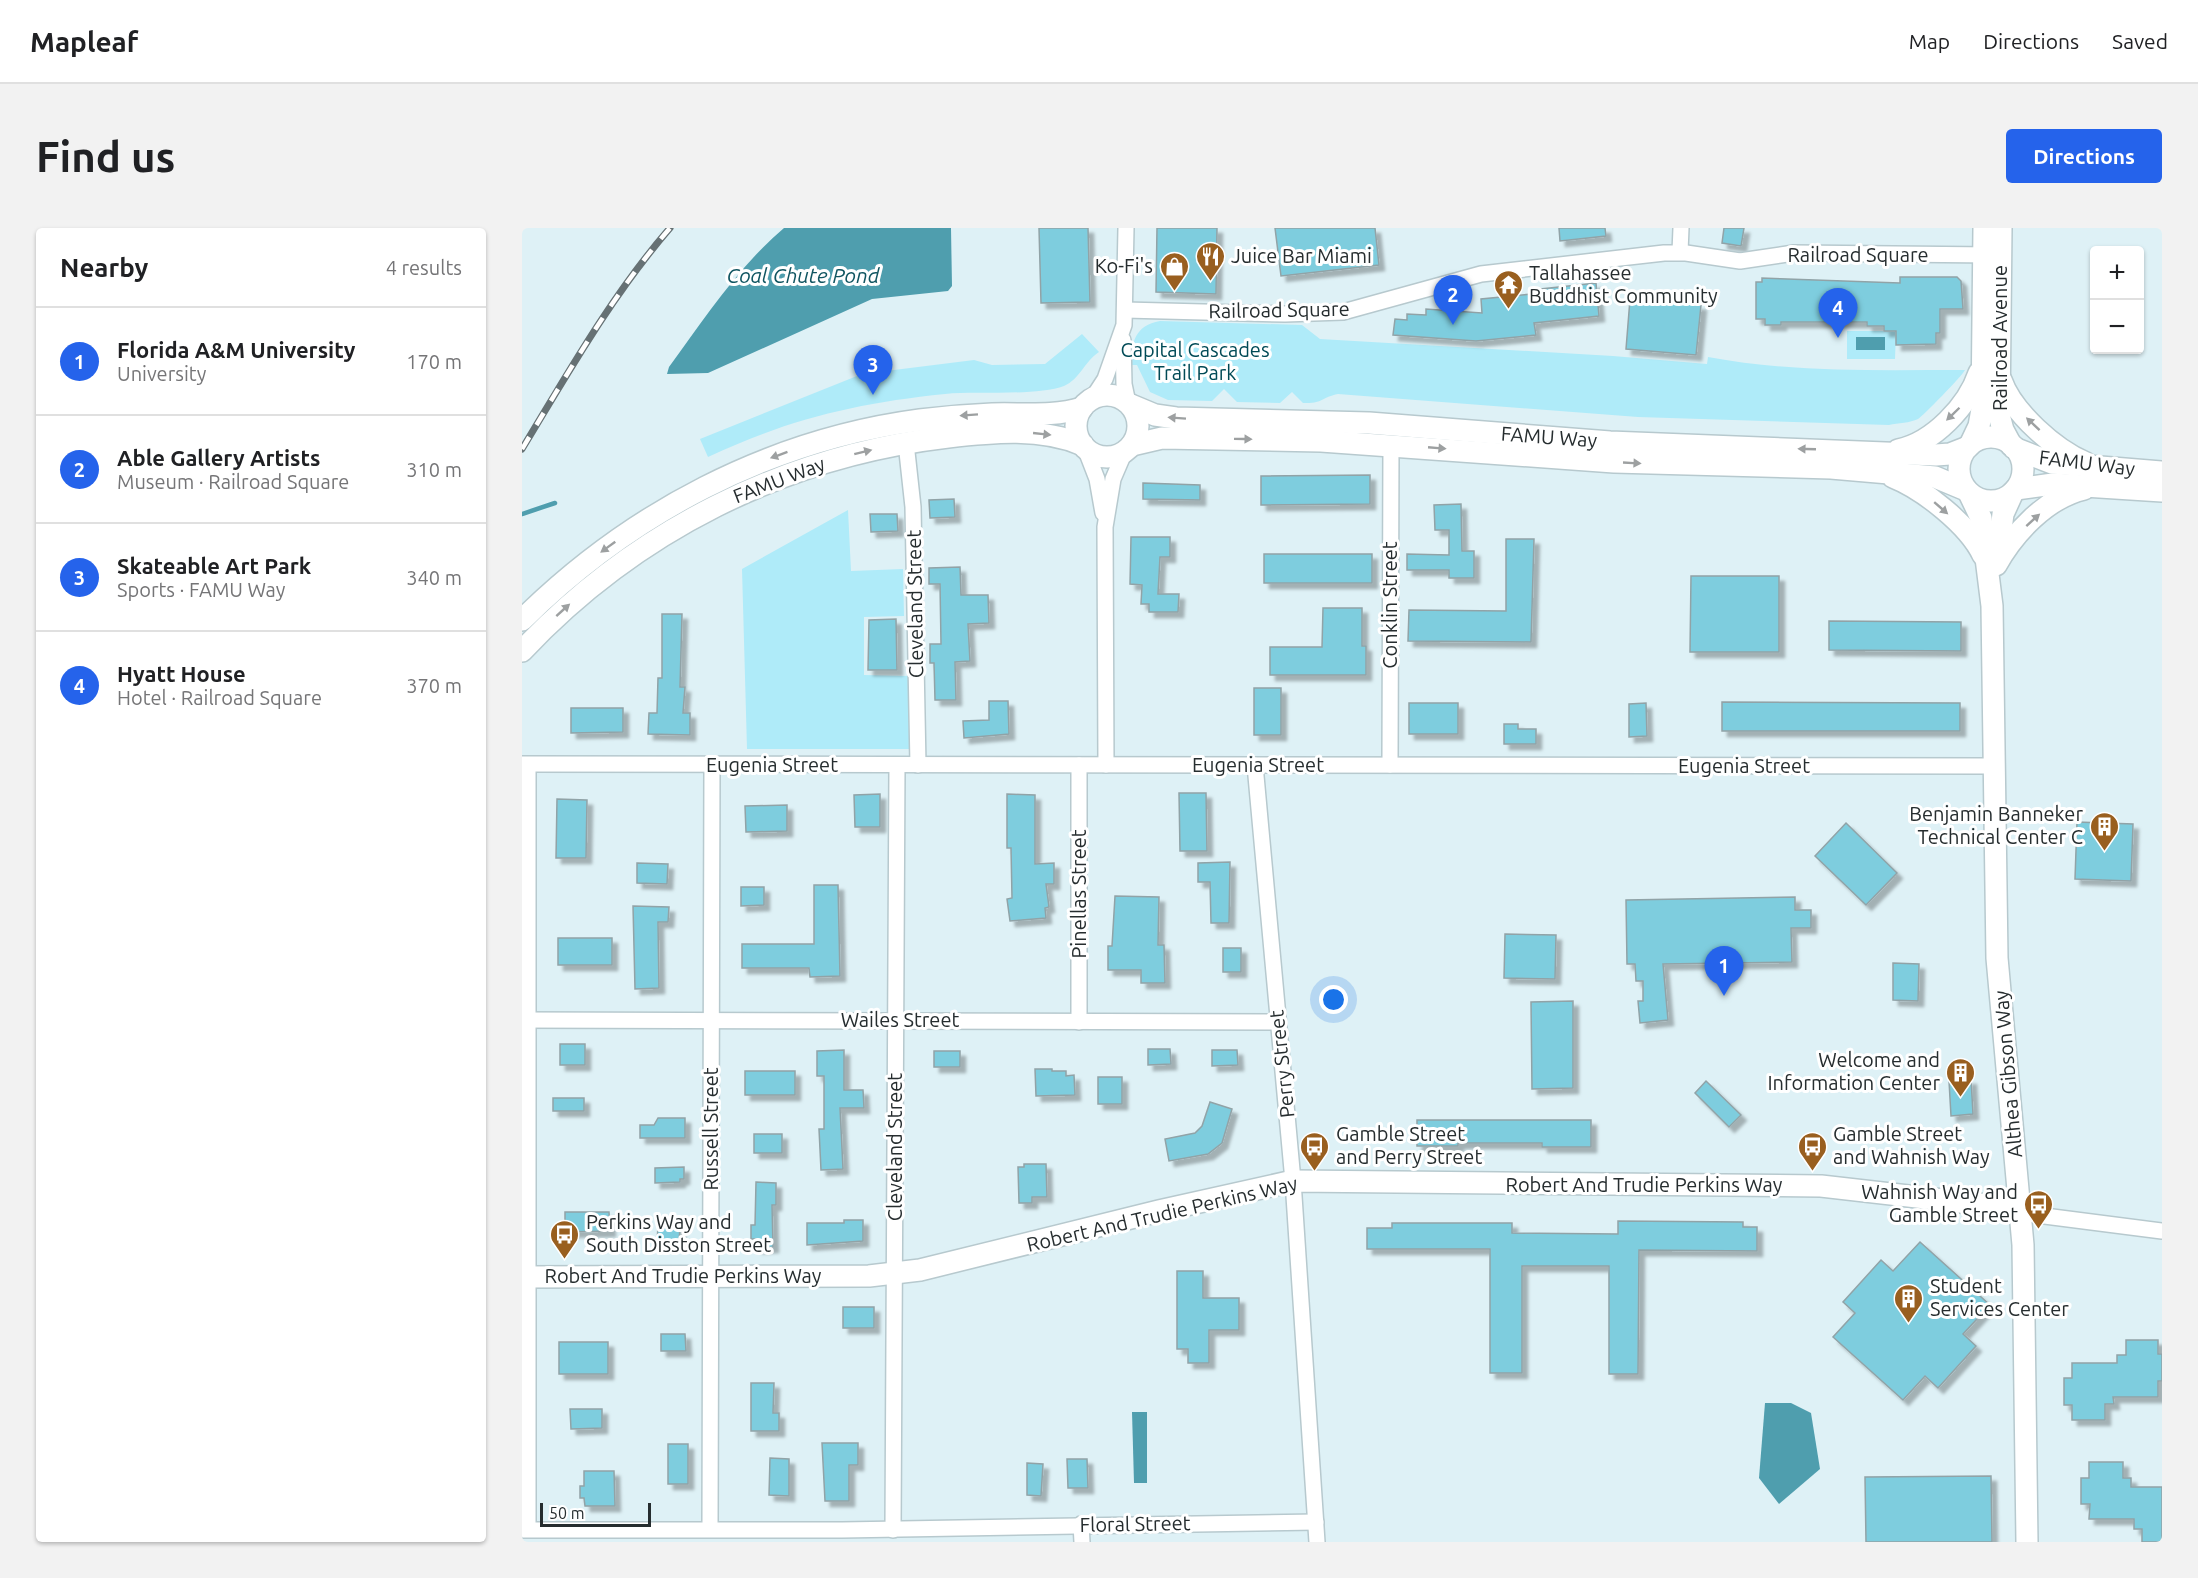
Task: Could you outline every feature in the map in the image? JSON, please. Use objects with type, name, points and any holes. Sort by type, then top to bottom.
[{"type":"street","points":[[1105,528],[1113,479],[1138,427],[1136,413],[1130,404],[1124,384],[1122,331],[1125,310],[1126,228]]},
{"type":"street","points":[[1680,252],[1682,228]]},
{"type":"street","name":"Railroad Avenue","points":[[1984,228],[1992,255],[1991,368],[2000,420],[2013,446]]},
{"type":"street","name":"Railroad Avenue","points":[[1992,255],[2001,228]]},
{"type":"street","name":"Railroad Square","points":[[1125,310],[1333,313],[1369,306],[1488,273],[1680,252],[1740,261],[1794,253],[1992,255]]},
{"type":"street","points":[[1106,765],[1105,528],[1097,479],[1076,426],[1087,403],[1102,384],[1122,331]]},
{"type":"street","points":[[1872,471],[1900,480],[1923,493],[1970,535],[1991,565],[2020,531],[2052,503],[2099,477],[2069,455],[2028,419],[2009,397],[1991,368],[1965,400],[1930,436],[1911,447],[1885,452]]},
{"type":"street","name":"Railroad Avenue","points":[[1969,446],[1981,420],[1991,368]]},
{"type":"street","name":"FAMU Way","points":[[522,620],[573,574],[639,525],[714,482],[777,456],[845,434],[903,423],[974,415],[1061,413],[1108,395],[1155,415],[1176,418],[1389,424],[1610,442],[1943,455],[1991,437],[2046,462],[2162,491]]},
{"type":"street","name":"FAMU Way","points":[[522,651],[566,608],[611,571],[655,540],[711,507],[753,488],[815,465],[906,443],[971,435],[1021,433],[1059,437],[1107,457],[1162,438],[1391,445],[1614,462],[1872,471],[1935,477],[1991,501],[2001,500],[2014,491],[2044,484],[2162,472]]},
{"type":"street","name":"Cleveland Street","points":[[906,443],[914,507],[918,765]]},
{"type":"street","name":"Conklin Street","points":[[1390,765],[1391,445]]},
{"type":"street","points":[[1968,492],[1960,477],[1959,468],[1962,454],[1969,446]]},
{"type":"street","name":"FAMU Way","points":[[2013,446],[2023,466],[2021,478],[2014,491]]},
{"type":"street","name":"Althea Gibson Way","points":[[1991,565],[2001,525],[2014,491]]},
{"type":"street","name":"Althea Gibson Way","points":[[1968,492],[1981,518],[1991,565],[1993,766],[2000,1012],[2021,1213],[2027,1542]]},
{"type":"street","points":[[525,765],[525,1530]]},
{"type":"street","name":"Eugenia Street","points":[[525,765],[1993,766]]},
{"type":"street","name":"Russell Street","points":[[710,1529],[712,765]]},
{"type":"street","name":"Cleveland Street","points":[[893,1530],[897,765]]},
{"type":"street","name":"Pinellas Street","points":[[1079,765],[1079,1022]]},
{"type":"street","name":"Perry Street","points":[[1255,765],[1293,1181],[1317,1542]]},
{"type":"street","name":"Wailes Street","points":[[524,1020],[712,1022],[895,1019],[1278,1022]]},
{"type":"street","name":"Robert And Trudie Perkins Way","points":[[525,1277],[711,1277],[894,1273],[920,1270],[1159,1211],[1293,1181],[1821,1186],[1987,1205],[2021,1213],[2162,1231]]},
{"type":"street","name":"Floral Street","points":[[525,1530],[604,1536],[710,1529],[842,1536],[893,1530],[1082,1524],[1316,1522]]},
{"type":"street","points":[[1082,1524],[1082,1542]]},
{"type":"green space","name":"Capital Cascades Trail Park","points":[[1160,321],[1302,325],[1320,339],[1613,356],[1707,364],[1708,357],[1804,368],[1965,370],[1918,419],[1889,425],[1638,417],[1338,394],[1319,401],[1303,403],[1292,392],[1280,403],[1237,402],[1224,389],[1212,401],[1168,400],[1150,392],[1137,365],[1131,365],[1136,336],[1145,326]]},
{"type":"green space","points":[[1847,331],[1896,331],[1895,359],[1847,359]]},
{"type":"green space","points":[[1082,334],[1099,352],[1074,379],[1064,386],[1039,391],[958,393],[882,402],[795,423],[767,432],[708,457],[700,439],[862,374],[974,360],[992,365],[1045,364]]},
{"type":"green space","points":[[848,510],[851,571],[903,569],[904,616],[864,617],[864,675],[909,676],[909,749],[747,749],[742,569]]},
{"type":"water","name":"Coal Chute Pond","points":[[784,228],[951,228],[952,286],[948,291],[872,299],[708,373],[667,374],[669,367],[722,294],[767,243]]},
{"type":"water","points":[[1856,337],[1885,337],[1885,350],[1856,350]]},
{"type":"water","points":[[1765,1403],[1791,1403],[1811,1413],[1820,1469],[1779,1504],[1759,1478]]},
{"type":"water","points":[[1132,1412],[1147,1412],[1147,1483],[1134,1483]]},
{"type":"building","points":[[1039,228],[1088,228],[1090,302],[1041,303]]},
{"type":"building","points":[[1157,228],[1217,228],[1216,294],[1156,292]]},
{"type":"building","points":[[1275,228],[1375,228],[1379,265],[1281,276]]},
{"type":"building","points":[[1559,228],[1605,228],[1606,236],[1560,241]]},
{"type":"building","points":[[1724,228],[1744,228],[1741,246],[1722,243]]},
{"type":"building","points":[[1900,277],[1957,277],[1961,281],[1963,309],[1940,309],[1940,333],[1936,333],[1936,344],[1896,345],[1896,331],[1884,331],[1884,326],[1867,326],[1867,322],[1781,322],[1781,325],[1765,325],[1765,319],[1756,319],[1756,282],[1762,282],[1762,278],[1900,283]]},
{"type":"building","points":[[1596,283],[1599,316],[1534,323],[1536,335],[1476,341],[1393,335],[1395,319],[1407,320],[1407,314],[1426,315],[1426,309],[1482,313],[1481,299],[1531,294],[1531,290]]},
{"type":"building","points":[[1630,299],[1701,305],[1696,355],[1626,349]]},
{"type":"building","points":[[1370,475],[1370,504],[1261,505],[1261,476]]},
{"type":"building","points":[[1143,483],[1200,485],[1200,500],[1143,499]]},
{"type":"building","points":[[954,499],[955,517],[930,518],[929,500]]},
{"type":"building","points":[[1461,504],[1462,551],[1474,551],[1474,578],[1449,578],[1449,570],[1407,570],[1407,554],[1449,555],[1449,530],[1435,530],[1434,505]]},
{"type":"building","points":[[870,514],[897,514],[898,531],[871,532]]},
{"type":"building","points":[[1131,537],[1170,537],[1170,557],[1160,557],[1158,594],[1179,594],[1178,612],[1149,612],[1149,604],[1141,604],[1142,585],[1130,584]]},
{"type":"building","points":[[1506,539],[1534,539],[1531,642],[1408,641],[1409,610],[1506,611]]},
{"type":"building","points":[[1264,554],[1372,554],[1372,583],[1264,583]]},
{"type":"building","points":[[960,567],[961,595],[988,595],[989,623],[968,624],[970,661],[955,662],[956,700],[935,700],[934,663],[930,663],[930,644],[941,644],[940,584],[929,584],[929,568]]},
{"type":"building","points":[[1691,576],[1779,576],[1779,652],[1690,652]]},
{"type":"building","points":[[1323,608],[1362,608],[1362,646],[1366,646],[1366,675],[1270,675],[1270,647],[1322,647]]},
{"type":"building","points":[[662,614],[682,614],[680,687],[685,687],[683,713],[690,713],[690,735],[648,734],[649,713],[657,713],[658,678],[662,678]]},
{"type":"building","points":[[896,619],[897,670],[868,670],[869,620]]},
{"type":"building","points":[[1829,621],[1961,622],[1961,651],[1829,650]]},
{"type":"building","points":[[1254,688],[1281,688],[1281,735],[1254,735]]},
{"type":"building","points":[[989,701],[1008,701],[1009,734],[964,738],[963,721],[989,720]]},
{"type":"building","points":[[1722,702],[1960,703],[1960,731],[1722,731]]},
{"type":"building","points":[[1409,703],[1458,703],[1458,734],[1409,734]]},
{"type":"building","points":[[1646,703],[1647,736],[1629,737],[1629,704]]},
{"type":"building","points":[[571,708],[623,708],[623,732],[571,733]]},
{"type":"building","points":[[1504,724],[1518,724],[1518,729],[1536,729],[1536,744],[1504,744]]},
{"type":"building","points":[[1179,793],[1206,793],[1207,851],[1180,851]]},
{"type":"building","points":[[880,794],[880,827],[855,827],[854,795]]},
{"type":"building","points":[[1007,794],[1035,795],[1035,864],[1054,863],[1054,884],[1046,884],[1049,907],[1045,908],[1046,918],[1010,921],[1007,899],[1012,898],[1011,848],[1007,848]]},
{"type":"building","points":[[557,799],[587,800],[586,858],[556,858]]},
{"type":"building","points":[[787,805],[787,831],[746,832],[745,806]]},
{"type":"building","name":"Benjamin Banneker Technical Center C","points":[[2077,822],[2133,824],[2131,881],[2075,879]]},
{"type":"building","points":[[1846,823],[1897,873],[1866,905],[1815,856]]},
{"type":"building","points":[[1230,862],[1229,923],[1211,923],[1210,882],[1198,882],[1198,863]]},
{"type":"building","points":[[637,863],[668,864],[667,884],[637,883]]},
{"type":"building","points":[[814,885],[838,885],[840,976],[810,977],[809,968],[742,968],[742,944],[814,944]]},
{"type":"building","points":[[741,887],[764,887],[764,905],[741,906]]},
{"type":"building","points":[[1115,896],[1159,897],[1158,945],[1164,945],[1165,983],[1141,983],[1141,970],[1108,970],[1108,946],[1112,946]]},
{"type":"building","points":[[1795,897],[1795,910],[1811,910],[1811,928],[1791,928],[1792,962],[1663,964],[1668,1020],[1640,1023],[1638,1001],[1643,1001],[1643,981],[1636,981],[1635,964],[1627,964],[1626,900]]},
{"type":"building","points":[[633,906],[669,907],[668,922],[658,922],[659,988],[635,989]]},
{"type":"building","points":[[1505,934],[1556,935],[1555,979],[1504,978]]},
{"type":"building","points":[[558,938],[612,938],[612,965],[558,965]]},
{"type":"building","points":[[1223,948],[1241,948],[1241,972],[1223,972]]},
{"type":"building","points":[[1893,963],[1919,964],[1918,1001],[1893,1000]]},
{"type":"building","points":[[1573,1001],[1573,1088],[1532,1089],[1531,1002]]},
{"type":"building","points":[[560,1044],[585,1044],[585,1065],[560,1065]]},
{"type":"building","points":[[1148,1049],[1170,1049],[1171,1064],[1148,1065]]},
{"type":"building","points":[[844,1050],[844,1090],[863,1090],[864,1108],[840,1108],[843,1169],[821,1170],[819,1129],[824,1129],[824,1076],[817,1076],[817,1051]]},
{"type":"building","points":[[1212,1050],[1237,1050],[1238,1065],[1212,1066]]},
{"type":"building","points":[[934,1051],[960,1051],[960,1067],[934,1067]]},
{"type":"building","points":[[1035,1069],[1066,1071],[1066,1076],[1074,1075],[1075,1095],[1036,1096]]},
{"type":"building","points":[[745,1071],[795,1071],[795,1095],[745,1095]]},
{"type":"building","points":[[1098,1077],[1122,1077],[1122,1104],[1098,1104]]},
{"type":"building","name":"Welcome and Information Center","points":[[1971,1079],[1973,1114],[1951,1116],[1949,1081]]},
{"type":"building","points":[[1706,1081],[1741,1115],[1729,1127],[1695,1093]]},
{"type":"building","points":[[553,1098],[584,1098],[584,1111],[553,1111]]},
{"type":"building","points":[[1210,1102],[1232,1109],[1222,1143],[1208,1154],[1169,1161],[1165,1139],[1195,1133],[1202,1126]]},
{"type":"building","points":[[658,1118],[685,1118],[685,1138],[640,1138],[640,1125],[654,1125]]},
{"type":"building","points":[[1417,1120],[1591,1120],[1591,1147],[1542,1147],[1542,1143],[1458,1143],[1458,1146],[1417,1146]]},
{"type":"building","points":[[754,1134],[782,1134],[782,1153],[754,1153]]},
{"type":"building","points":[[1024,1164],[1046,1164],[1047,1197],[1032,1197],[1032,1203],[1019,1203],[1018,1167],[1024,1167]]},
{"type":"building","points":[[684,1167],[684,1179],[680,1179],[680,1182],[655,1183],[655,1168]]},
{"type":"building","points":[[756,1182],[776,1183],[776,1205],[772,1205],[773,1247],[757,1248],[756,1239],[751,1239],[751,1225],[755,1225]]},
{"type":"building","points":[[565,1212],[609,1212],[610,1231],[565,1232]]},
{"type":"building","points":[[844,1220],[863,1220],[863,1241],[807,1245],[807,1223],[844,1223]]},
{"type":"building","points":[[1618,1221],[1743,1222],[1743,1227],[1757,1227],[1757,1251],[1639,1250],[1638,1374],[1609,1374],[1609,1266],[1522,1266],[1522,1373],[1490,1373],[1490,1249],[1367,1249],[1367,1228],[1392,1228],[1392,1223],[1512,1223],[1512,1233],[1618,1234]]},
{"type":"building","points":[[658,1225],[680,1226],[679,1244],[657,1244]]},
{"type":"building","name":"Student Services Center","points":[[1920,1242],[1990,1305],[1963,1334],[1976,1346],[1938,1388],[1925,1376],[1903,1400],[1833,1337],[1855,1313],[1843,1302],[1881,1260],[1893,1271]]},
{"type":"building","points":[[1177,1271],[1203,1271],[1203,1298],[1239,1298],[1239,1330],[1209,1330],[1209,1363],[1188,1363],[1188,1349],[1177,1349]]},
{"type":"building","points":[[843,1307],[874,1307],[874,1328],[843,1328]]},
{"type":"building","points":[[661,1334],[685,1334],[686,1351],[661,1351]]},
{"type":"building","points":[[2126,1340],[2158,1340],[2158,1354],[2162,1354],[2162,1381],[2158,1381],[2158,1397],[2113,1397],[2114,1404],[2105,1404],[2105,1420],[2072,1420],[2072,1405],[2064,1405],[2064,1378],[2072,1378],[2072,1363],[2117,1363],[2117,1355],[2126,1355]]},
{"type":"building","points":[[559,1342],[608,1342],[608,1374],[559,1374]]},
{"type":"building","points":[[751,1383],[774,1383],[773,1413],[779,1413],[779,1431],[751,1431]]},
{"type":"building","points":[[570,1409],[602,1409],[602,1428],[571,1429]]},
{"type":"building","points":[[822,1443],[858,1443],[858,1465],[849,1465],[849,1501],[825,1501]]},
{"type":"building","points":[[668,1444],[688,1444],[688,1484],[668,1484]]},
{"type":"building","points":[[770,1458],[789,1459],[789,1496],[769,1495]]},
{"type":"building","points":[[1067,1459],[1087,1459],[1088,1488],[1068,1488]]},
{"type":"building","points":[[2089,1462],[2123,1462],[2123,1478],[2131,1478],[2131,1487],[2162,1487],[2162,1542],[2142,1542],[2142,1529],[2134,1529],[2134,1519],[2089,1519],[2090,1504],[2081,1504],[2081,1478],[2089,1478]]},
{"type":"building","points":[[1027,1463],[1043,1464],[1041,1496],[1027,1495]]},
{"type":"building","points":[[584,1471],[614,1471],[615,1506],[585,1506],[584,1498],[580,1498],[580,1486],[584,1486]]},
{"type":"building","points":[[1991,1476],[1992,1542],[1866,1542],[1865,1477]]},
{"type":"waterway","points":[[522,514],[555,503]]},
{"type":"railway","points":[[522,449],[610,307],[670,228]]},
{"type":"place","name":"Juice Bar Miami","points":[[1210,282]]},
{"type":"place","name":"Ko-Fi's","points":[[1174,292]]},
{"type":"place","name":"Tallahassee Buddhist Community","points":[[1508,310]]},
{"type":"place","name":"Able Gallery Artists","points":[[1453,325]]},
{"type":"place","name":"Hyatt House","points":[[1838,338]]},
{"type":"place","name":"Skateable Art Park","points":[[873,395]]},
{"type":"place","name":"Benjamin Banneker Technical Center C","points":[[2104,852]]},
{"type":"place","name":"Florida A&M University","points":[[1724,996]]},
{"type":"place","name":"Welcome and Information Center","points":[[1961,1098]]},
{"type":"place","name":"Gamble Street and Perry Street","points":[[1315,1172]]},
{"type":"place","name":"Gamble Street and Wahnish Way","points":[[1812,1172]]},
{"type":"place","name":"Wahnish Way and Gamble Street","points":[[2039,1230]]},
{"type":"place","name":"Perkins Way and South Disston Street","points":[[565,1260]]},
{"type":"place","name":"Student Services Center","points":[[1909,1324]]}]
